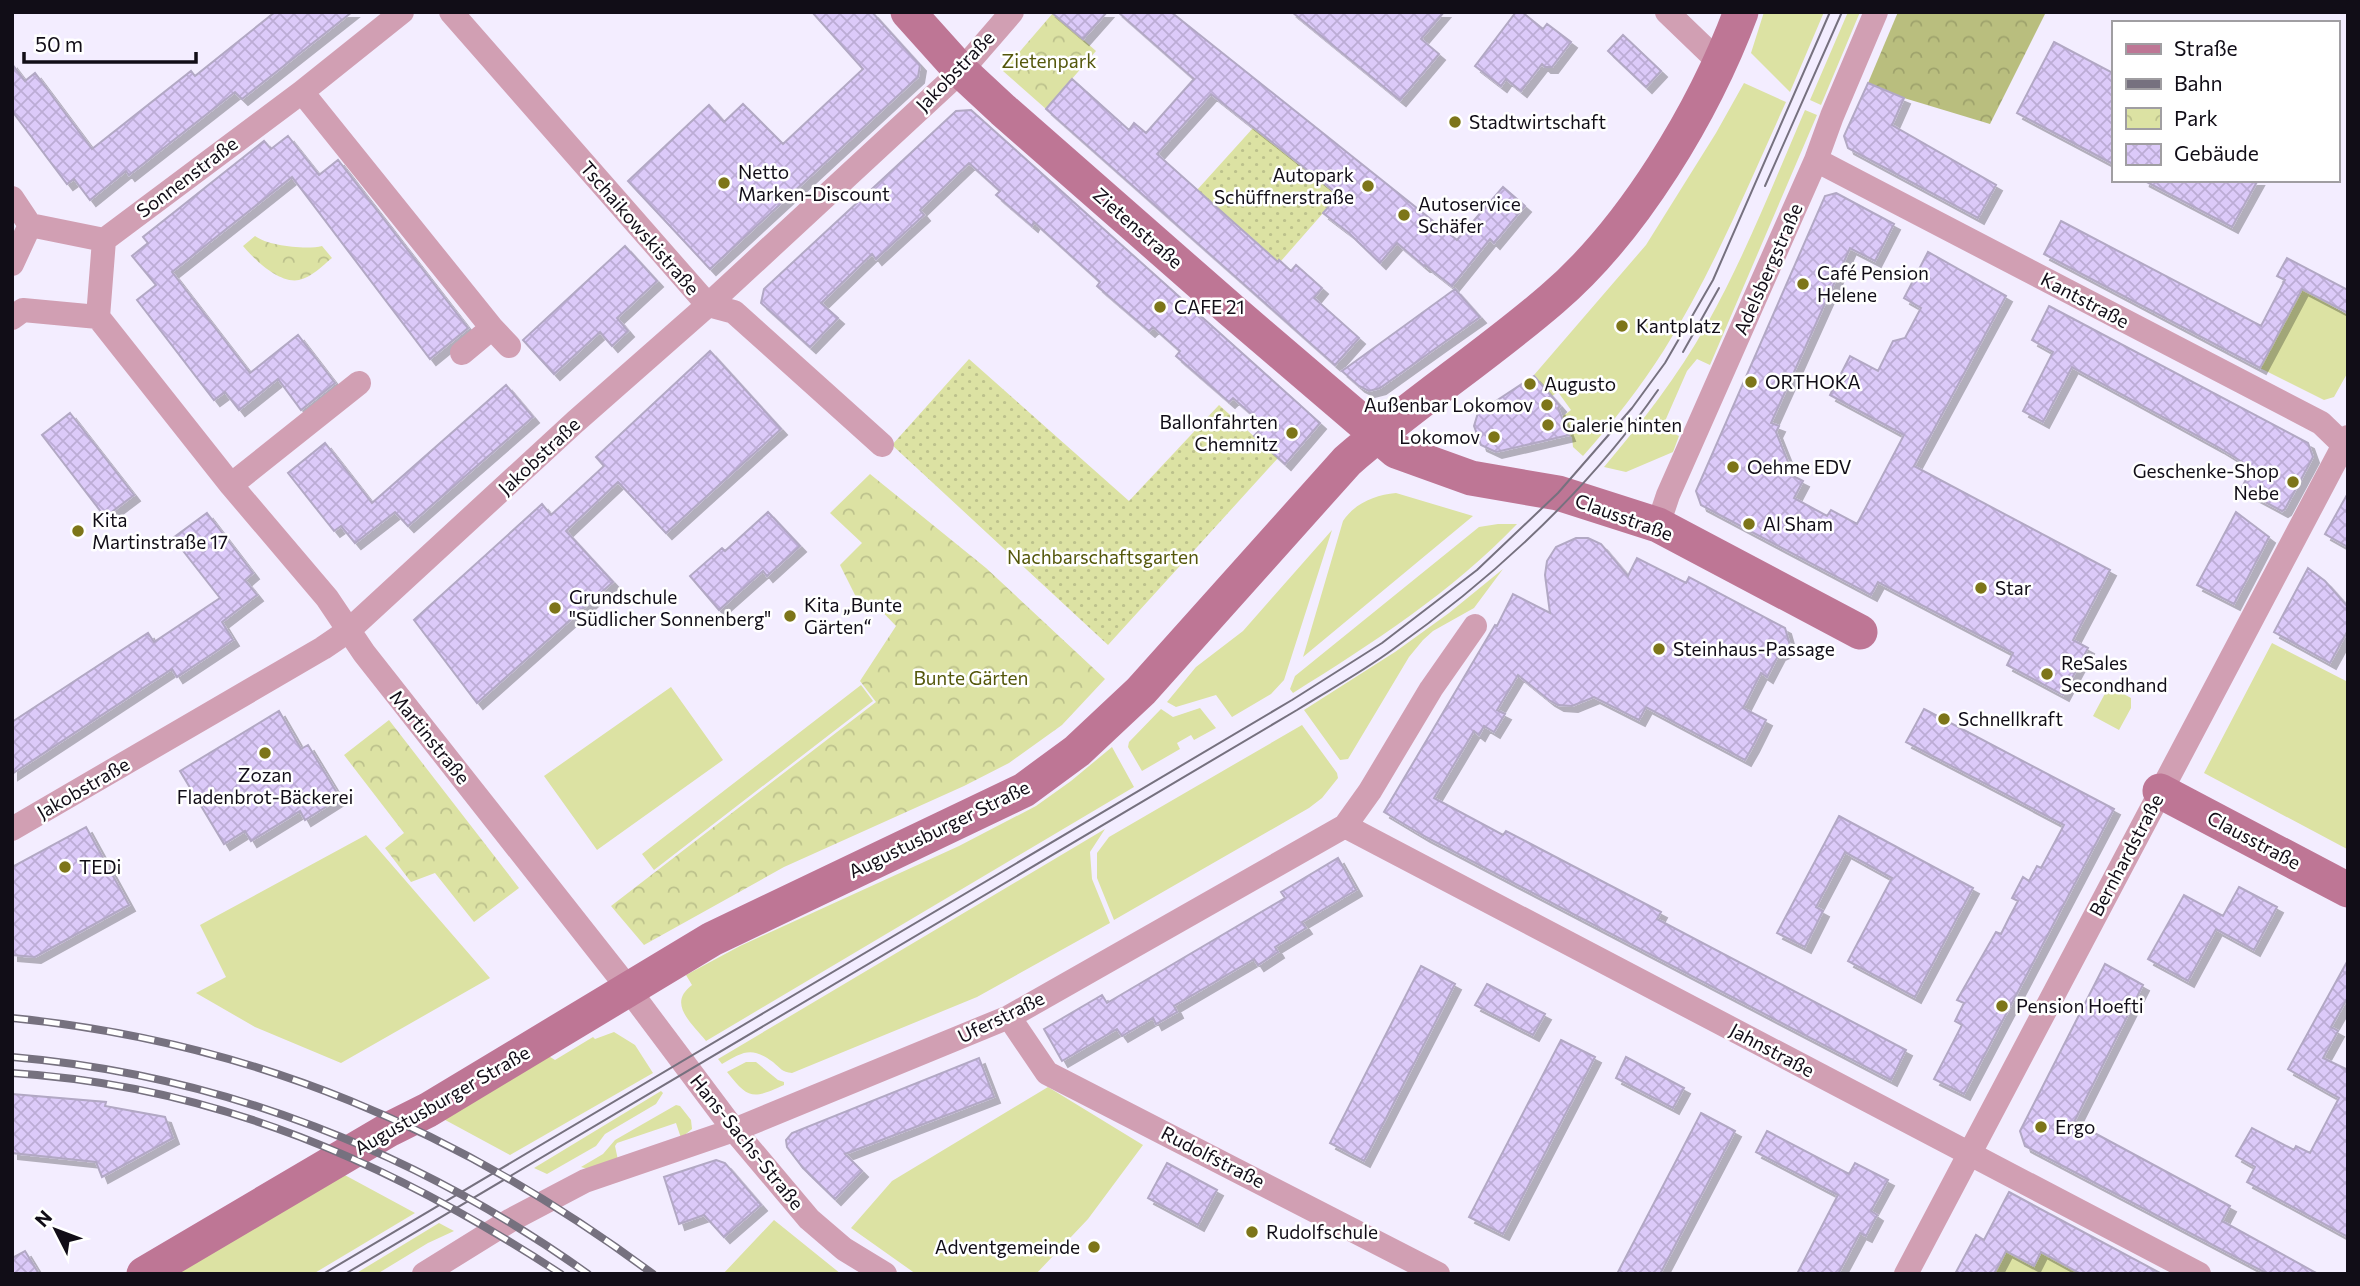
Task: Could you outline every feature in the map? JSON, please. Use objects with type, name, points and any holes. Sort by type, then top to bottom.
[{"type":"main road","name":"Zietenstraße","points":[[908,12],[961,71],[1003,110],[1376,436]]},
{"type":"main road","name":"Augustusburger Straße","points":[[144,1274],[390,1129],[428,1110],[712,939],[998,804],[1052,771],[1106,726],[1141,691],[1322,486],[1376,436],[1552,300],[1583,271],[1616,233],[1672,152],[1720,63],[1741,12]]},
{"type":"main road","name":"Clausstraße","points":[[1376,436],[1419,461],[1471,478],[1663,510],[1860,632]]},
{"type":"main road","name":"Clausstraße","points":[[2160,791],[2348,890]]},
{"type":"street","name":"Sonnenstraße","points":[[104,240],[302,92],[402,12]]},
{"type":"street","name":"Tschaikowskistraße","points":[[451,12],[708,305],[734,312],[882,444]]},
{"type":"street","name":"Jakobstraße","points":[[12,829],[348,631],[575,422],[708,305],[961,71],[1012,12]]},
{"type":"street","points":[[1667,12],[1720,63]]},
{"type":"street","name":"Adelsbergstraße","points":[[1663,510],[1816,160],[1876,12]]},
{"type":"street","points":[[302,92],[509,346]]},
{"type":"street","name":"Kantstraße","points":[[1816,160],[2321,423],[2346,444]]},
{"type":"street","points":[[12,198],[30,225],[104,240],[98,317],[16,308]]},
{"type":"street","points":[[12,264],[30,225]]},
{"type":"street","name":"Martinstraße","points":[[98,317],[231,485],[327,598],[348,631],[628,990]]},
{"type":"street","points":[[462,353],[492,328]]},
{"type":"street","points":[[231,485],[359,383]]},
{"type":"street","name":"Bernhardstraße","points":[[1906,1274],[2346,444]]},
{"type":"street","name":"Uferstraße","points":[[442,1270],[511,1220],[585,1181],[734,1129],[1009,1017],[1345,826],[1370,791],[1431,689],[1475,626]]},
{"type":"street","name":"Jahnstraße","points":[[1345,826],[2199,1274]]},
{"type":"street","name":"Hans-Sachs-Straße","points":[[628,990],[734,1129],[808,1219],[844,1249],[885,1274]]},
{"type":"street","name":"Rudolfstraße","points":[[1009,1017],[1047,1073],[1438,1274]]},
{"type":"green space","points":[[1764,12],[1824,12],[1790,92],[1751,53]]},
{"type":"green space","points":[[1848,12],[1860,12],[1821,105],[1810,100]]},
{"type":"green space","points":[[1898,12],[2046,12],[1990,124],[1904,98],[1868,83]]},
{"type":"green space","name":"Zietenpark","points":[[1053,13],[1096,51],[1046,109],[1003,71]]},
{"type":"green space","points":[[1744,83],[1786,102],[1729,228],[1682,320],[1636,391],[1583,456],[1573,447],[1572,437],[1562,417],[1571,410],[1558,392],[1552,396],[1534,375],[1646,245]]},
{"type":"green space","points":[[1805,110],[1817,115],[1710,365],[1697,359],[1687,371],[1662,428],[1679,436],[1673,452],[1626,472],[1604,467],[1659,398],[1707,324],[1747,245]]},
{"type":"green space","points":[[1253,128],[1338,196],[1278,262],[1197,190]]},
{"type":"green space","points":[[255,236],[288,246],[322,246],[332,258],[304,279],[283,278],[260,264],[243,246]]},
{"type":"green space","points":[[2302,289],[2348,315],[2348,372],[2334,397],[2324,400],[2260,368]]},
{"type":"green space","name":"Nachbarschaftsgarten","points":[[969,359],[1129,501],[1219,405],[1278,458],[1108,645],[892,445]]},
{"type":"green space","name":"Bunte Gärten","points":[[870,474],[986,568],[1105,679],[1062,725],[1009,763],[784,867],[644,945],[611,906],[876,702],[860,681],[896,626],[873,602],[861,607],[840,565],[862,543],[830,513]]},
{"type":"green space","points":[[1396,493],[1473,516],[1303,657],[1343,521],[1353,509],[1366,501]]},
{"type":"green space","points":[[1517,524],[1439,594],[1353,655],[1293,693],[1290,689],[1295,676],[1479,527]]},
{"type":"green space","points":[[1332,530],[1284,680],[1271,694],[1232,717],[1216,695],[1176,707],[1167,702],[1196,667],[1243,631]]},
{"type":"green space","points":[[1503,569],[1474,608],[1433,631],[1423,640],[1409,657],[1348,759],[1340,760],[1304,710],[1395,652]]},
{"type":"green space","points":[[2272,643],[2348,682],[2347,849],[2204,773]]},
{"type":"green space","points":[[861,685],[873,701],[654,870],[642,854]]},
{"type":"green space","points":[[2109,686],[2131,698],[2131,708],[2119,730],[2093,716]]},
{"type":"green space","points":[[671,687],[723,760],[597,850],[544,776]]},
{"type":"green space","points":[[1200,708],[1216,728],[1194,740],[1191,735],[1177,743],[1180,749],[1142,771],[1128,747],[1129,742],[1161,709],[1173,717]]},
{"type":"green space","points":[[389,720],[519,888],[474,922],[435,873],[411,882],[385,848],[404,833],[344,755]]},
{"type":"green space","points":[[1302,725],[1337,773],[1338,778],[1322,798],[1114,920],[1097,878],[1097,853],[1109,837]]},
{"type":"green space","points":[[1112,747],[1134,787],[706,1041],[688,1020],[681,1006],[685,992],[692,985],[686,975],[740,946],[959,846],[1036,806]]},
{"type":"green space","points":[[1105,829],[1090,852],[1092,879],[1110,923],[977,997],[792,1073],[783,1071],[773,1062],[753,1052],[747,1052],[722,1064],[718,1059]]},
{"type":"green space","points":[[366,835],[490,978],[341,1063],[255,1027],[196,993],[226,977],[200,925]]},
{"type":"green space","points":[[614,1032],[635,1045],[653,1073],[510,1155],[436,1115],[547,1055],[555,1060],[593,1037],[595,1039]]},
{"type":"green space","points":[[746,1062],[756,1062],[784,1082],[784,1085],[765,1093],[747,1092],[727,1072]]},
{"type":"green space","points":[[1048,1087],[1143,1145],[1088,1219],[1036,1274],[916,1274],[851,1228],[892,1181]]},
{"type":"green space","points":[[661,1091],[663,1093],[656,1104],[605,1134],[596,1146],[547,1174],[534,1168]]},
{"type":"green space","points":[[676,1105],[680,1106],[691,1120],[692,1129],[681,1138],[676,1123],[617,1143],[615,1146],[618,1160],[588,1169],[581,1167],[603,1154],[615,1140]]},
{"type":"green space","points":[[341,1173],[415,1213],[313,1274],[176,1274]]},
{"type":"green space","points":[[774,1220],[841,1274],[723,1274]]},
{"type":"green space","points":[[439,1223],[454,1231],[428,1243],[377,1274],[355,1274]]},
{"type":"green space","points":[[2006,1251],[2033,1266],[2041,1252],[2081,1274],[1994,1274]]},
{"type":"building","points":[[275,12],[352,12],[242,99],[235,92],[129,175],[126,171],[90,200],[74,179],[67,184],[12,111],[12,64],[25,81],[35,73],[92,149],[191,71],[195,76]]},
{"type":"building","points":[[812,12],[872,12],[920,65],[918,77],[710,269],[628,181],[709,105],[724,122],[743,104],[783,144],[863,69]]},
{"type":"building","points":[[1051,12],[1107,12],[1083,39]]},
{"type":"building","points":[[1118,12],[1171,12],[1457,240],[1503,187],[1525,206],[1494,243],[1490,239],[1452,286],[1397,243],[1380,263],[1349,233],[1323,213],[1339,195],[1211,94],[1157,154],[1278,262],[1279,260],[1291,271],[1296,265],[1322,288],[1314,298],[1359,338],[1335,365],[1046,109],[1072,79],[1129,130],[1134,123],[1146,133],[1194,79]]},
{"type":"building","points":[[1292,12],[1444,12],[1421,39],[1439,54],[1400,100]]},
{"type":"building","points":[[1516,12],[1522,12],[1543,29],[1547,24],[1571,42],[1552,67],[1542,64],[1521,91],[1506,79],[1501,86],[1475,66]]},
{"type":"building","points":[[1623,35],[1661,71],[1646,87],[1608,51]]},
{"type":"building","points":[[2054,42],[2112,72],[2112,163],[2017,113]]},
{"type":"building","points":[[1868,83],[1904,98],[1892,125],[1996,185],[1978,218],[1848,148],[1844,136]]},
{"type":"building","points":[[971,110],[1320,423],[1285,464],[1254,436],[1264,425],[1233,398],[1229,402],[1176,356],[1180,351],[1153,327],[1149,331],[1097,286],[1100,282],[1034,222],[1032,226],[996,195],[1000,191],[969,163],[920,210],[924,215],[876,259],[872,254],[821,303],[838,318],[810,347],[761,303],[764,289],[956,111]]},
{"type":"building","points":[[288,136],[319,175],[338,160],[468,328],[430,359],[292,177],[172,272],[250,373],[298,335],[335,383],[301,410],[278,379],[239,410],[225,392],[214,400],[137,300],[156,285],[132,256],[148,243],[143,237],[264,141],[271,149]]},
{"type":"building","points":[[2147,182],[2257,182],[2232,227]]},
{"type":"building","points":[[1836,193],[1894,224],[1875,261],[1850,248],[1771,423],[1779,426],[1776,432],[1788,462],[1783,471],[1803,481],[1794,498],[1827,516],[1831,510],[1857,524],[1904,435],[1830,395],[1850,356],[1878,371],[1893,341],[1905,338],[1921,308],[1904,298],[1928,252],[2006,296],[1914,466],[2110,570],[2073,640],[2088,648],[2063,695],[2007,665],[2013,653],[1878,582],[1871,595],[1701,505],[1696,491],[1825,196]]},
{"type":"building","points":[[2061,221],[2261,326],[2285,280],[2277,276],[2287,258],[2348,290],[2348,313],[2302,289],[2260,368],[2044,254]]},
{"type":"building","points":[[625,246],[657,281],[617,318],[628,331],[612,346],[600,332],[554,374],[523,340]]},
{"type":"building","points":[[1455,289],[1480,317],[1380,388],[1369,391],[1342,371]]},
{"type":"building","points":[[2049,306],[2308,443],[2313,457],[2285,509],[2282,511],[2241,489],[2252,468],[2072,367],[2043,422],[2023,411],[2053,352],[2032,340]]},
{"type":"building","points":[[710,351],[781,429],[666,533],[618,482],[566,531],[613,582],[477,703],[414,620],[542,504],[551,515],[604,466],[596,457]]},
{"type":"building","points":[[1534,376],[1560,406],[1558,408],[1569,435],[1496,452],[1481,445],[1474,426],[1478,413]]},
{"type":"building","points":[[506,385],[533,417],[408,526],[395,512],[355,543],[341,526],[334,531],[288,473],[325,443],[372,503]]},
{"type":"building","points":[[70,413],[134,495],[105,517],[42,435]]},
{"type":"building","points":[[2348,493],[2348,547],[2325,534]]},
{"type":"building","points":[[768,512],[800,546],[767,576],[763,571],[719,610],[690,576],[722,548],[725,551]]},
{"type":"building","points":[[2236,512],[2269,537],[2234,604],[2197,585]]},
{"type":"building","points":[[207,513],[253,573],[245,580],[257,595],[222,622],[233,640],[177,677],[172,669],[12,774],[12,722],[148,633],[154,642],[220,598],[173,538]]},
{"type":"building","points":[[1576,538],[1588,538],[1601,544],[1628,576],[1637,558],[1686,583],[1689,577],[1785,628],[1791,649],[1779,654],[1767,677],[1761,673],[1743,708],[1766,720],[1753,746],[1745,760],[1646,707],[1639,720],[1594,697],[1572,706],[1558,705],[1518,675],[1497,710],[1505,714],[1494,732],[1484,726],[1479,735],[1474,731],[1434,798],[1503,835],[1506,831],[1661,912],[1657,919],[1906,1050],[1891,1080],[1424,836],[1384,812],[1495,625],[1497,626],[1513,594],[1550,613],[1545,575],[1547,561],[1556,547]]},
{"type":"building","points":[[2308,568],[2325,581],[2348,607],[2348,630],[2330,663],[2274,632]]},
{"type":"building","points":[[1924,709],[2114,809],[1964,1094],[1934,1079],[1962,1025],[1955,1021],[1964,1003],[1957,1000],[1996,932],[2001,934],[2018,901],[2012,898],[2023,877],[2029,881],[2037,866],[2041,868],[2064,825],[1906,742]]},
{"type":"building","points":[[279,711],[301,749],[308,745],[340,798],[305,820],[300,811],[251,841],[245,831],[224,844],[180,771]]},
{"type":"building","points":[[1839,816],[1973,888],[1915,997],[1848,961],[1892,878],[1845,852],[1816,907],[1823,911],[1805,947],[1777,933]]},
{"type":"building","points":[[86,827],[129,905],[35,957],[12,955],[12,867]]},
{"type":"building","points":[[1338,858],[1356,890],[1302,922],[1306,928],[1275,947],[1278,952],[1258,965],[1254,959],[1174,1006],[1177,1012],[1156,1024],[1153,1018],[1122,1036],[1117,1029],[1062,1061],[1044,1029],[1102,995],[1107,1003],[1285,898],[1281,892]]},
{"type":"building","points":[[2239,887],[2277,907],[2254,950],[2216,929],[2188,981],[2148,959],[2184,895],[2223,916]]},
{"type":"building","points":[[2348,960],[2348,997],[2331,1027],[2338,1031],[2323,1058],[2348,1070],[2348,1237],[2247,1182],[2255,1167],[2236,1156],[2252,1128],[2294,1150],[2296,1146],[2310,1153],[2339,1098],[2288,1069]]},
{"type":"building","points":[[2105,964],[2143,985],[2074,1122],[2230,1206],[2222,1221],[2318,1274],[2268,1274],[2025,1146],[2020,1131]]},
{"type":"building","points":[[1421,966],[1455,984],[1364,1161],[1330,1143]]},
{"type":"building","points":[[1487,984],[1545,1014],[1533,1035],[1475,1005]]},
{"type":"building","points":[[1561,1040],[1595,1057],[1503,1234],[1469,1217]]},
{"type":"building","points":[[1626,1057],[1684,1088],[1673,1108],[1616,1078]]},
{"type":"building","points":[[979,1058],[994,1097],[845,1154],[862,1171],[835,1199],[803,1168],[787,1147],[786,1140],[792,1133]]},
{"type":"building","points":[[12,1094],[106,1102],[105,1106],[165,1117],[173,1138],[102,1177],[96,1162],[12,1153]]},
{"type":"building","points":[[1701,1113],[1735,1131],[1660,1274],[1617,1274]]},
{"type":"building","points":[[1767,1131],[1849,1174],[1855,1163],[1888,1180],[1871,1211],[1877,1215],[1866,1236],[1860,1233],[1838,1274],[1797,1274],[1838,1195],[1756,1152]]},
{"type":"building","points":[[716,1160],[725,1163],[761,1205],[724,1237],[704,1215],[679,1224],[664,1177]]},
{"type":"building","points":[[1167,1163],[1217,1190],[1198,1225],[1148,1198]]},
{"type":"building","points":[[2009,1192],[2162,1274],[2081,1274],[2041,1252],[2034,1266],[2006,1251],[1994,1274],[1955,1274],[1976,1235],[1984,1240]]},
{"type":"building","points":[[25,1251],[39,1274],[12,1274],[12,1258]]},
{"type":"tram line","points":[[323,1274],[1292,700],[1382,643],[1477,570],[1558,493],[1632,408],[1665,363],[1713,280],[1830,12]]},
{"type":"tram line","points":[[1765,186],[1842,12]]},
{"type":"tram line","points":[[1683,352],[1719,288]]},
{"type":"tram line","points":[[345,1274],[1381,658],[1466,593],[1536,531],[1601,464],[1658,390]]},
{"type":"railway","points":[[12,1018],[101,1030],[187,1048],[270,1072],[350,1101],[429,1136],[505,1177],[580,1223],[653,1274]]},
{"type":"railway","points":[[12,1057],[90,1066],[167,1081],[241,1101],[315,1126],[386,1156],[455,1191],[523,1230],[588,1274]]},
{"type":"railway","points":[[12,1073],[87,1081],[160,1094],[231,1113],[300,1137],[367,1165],[432,1198],[561,1274]]},
{"type":"place","name":"Stadtwirtschaft","points":[[1455,122]]},
{"type":"place","name":"Netto Marken-Discount","points":[[724,183]]},
{"type":"place","name":"Autopark Schüffnerstraße","points":[[1368,186]]},
{"type":"place","name":"Autoservice Schäfer","points":[[1404,215]]},
{"type":"place","name":"Café Pension Helene","points":[[1803,284]]},
{"type":"place","name":"CAFE 21","points":[[1160,307]]},
{"type":"place","name":"Kantplatz","points":[[1622,326]]},
{"type":"place","name":"ORTHOKA","points":[[1751,382]]},
{"type":"place","name":"Augusto","points":[[1530,384]]},
{"type":"place","name":"Außenbar Lokomov","points":[[1547,405]]},
{"type":"place","name":"Galerie hinten","points":[[1548,425]]},
{"type":"place","name":"Ballonfahrten Chemnitz","points":[[1292,433]]},
{"type":"place","name":"Lokomov","points":[[1494,437]]},
{"type":"place","name":"Oehme EDV","points":[[1733,467]]},
{"type":"place","name":"Geschenke-Shop Nebe","points":[[2293,482]]},
{"type":"place","name":"Al Sham","points":[[1749,524]]},
{"type":"place","name":"Kita Martinstraße 17","points":[[78,531]]},
{"type":"place","name":"Star","points":[[1981,588]]},
{"type":"place","name":"Grundschule \"Südlicher Sonnenberg\"","points":[[555,608]]},
{"type":"place","name":"Kita „Bunte Gärten“","points":[[790,616]]},
{"type":"place","name":"Steinhaus-Passage","points":[[1659,649]]},
{"type":"place","name":"ReSales Secondhand","points":[[2047,674]]},
{"type":"place","name":"Schnellkraft","points":[[1944,719]]},
{"type":"place","name":"Zozan Fladenbrot-Bäckerei","points":[[265,753]]},
{"type":"place","name":"TEDi","points":[[65,867]]},
{"type":"place","name":"Pension Hoefti","points":[[2002,1006]]},
{"type":"place","name":"Ergo","points":[[2041,1127]]},
{"type":"place","name":"Rudolfschule","points":[[1252,1232]]},
{"type":"place","name":"Adventgemeinde","points":[[1094,1247]]}]
